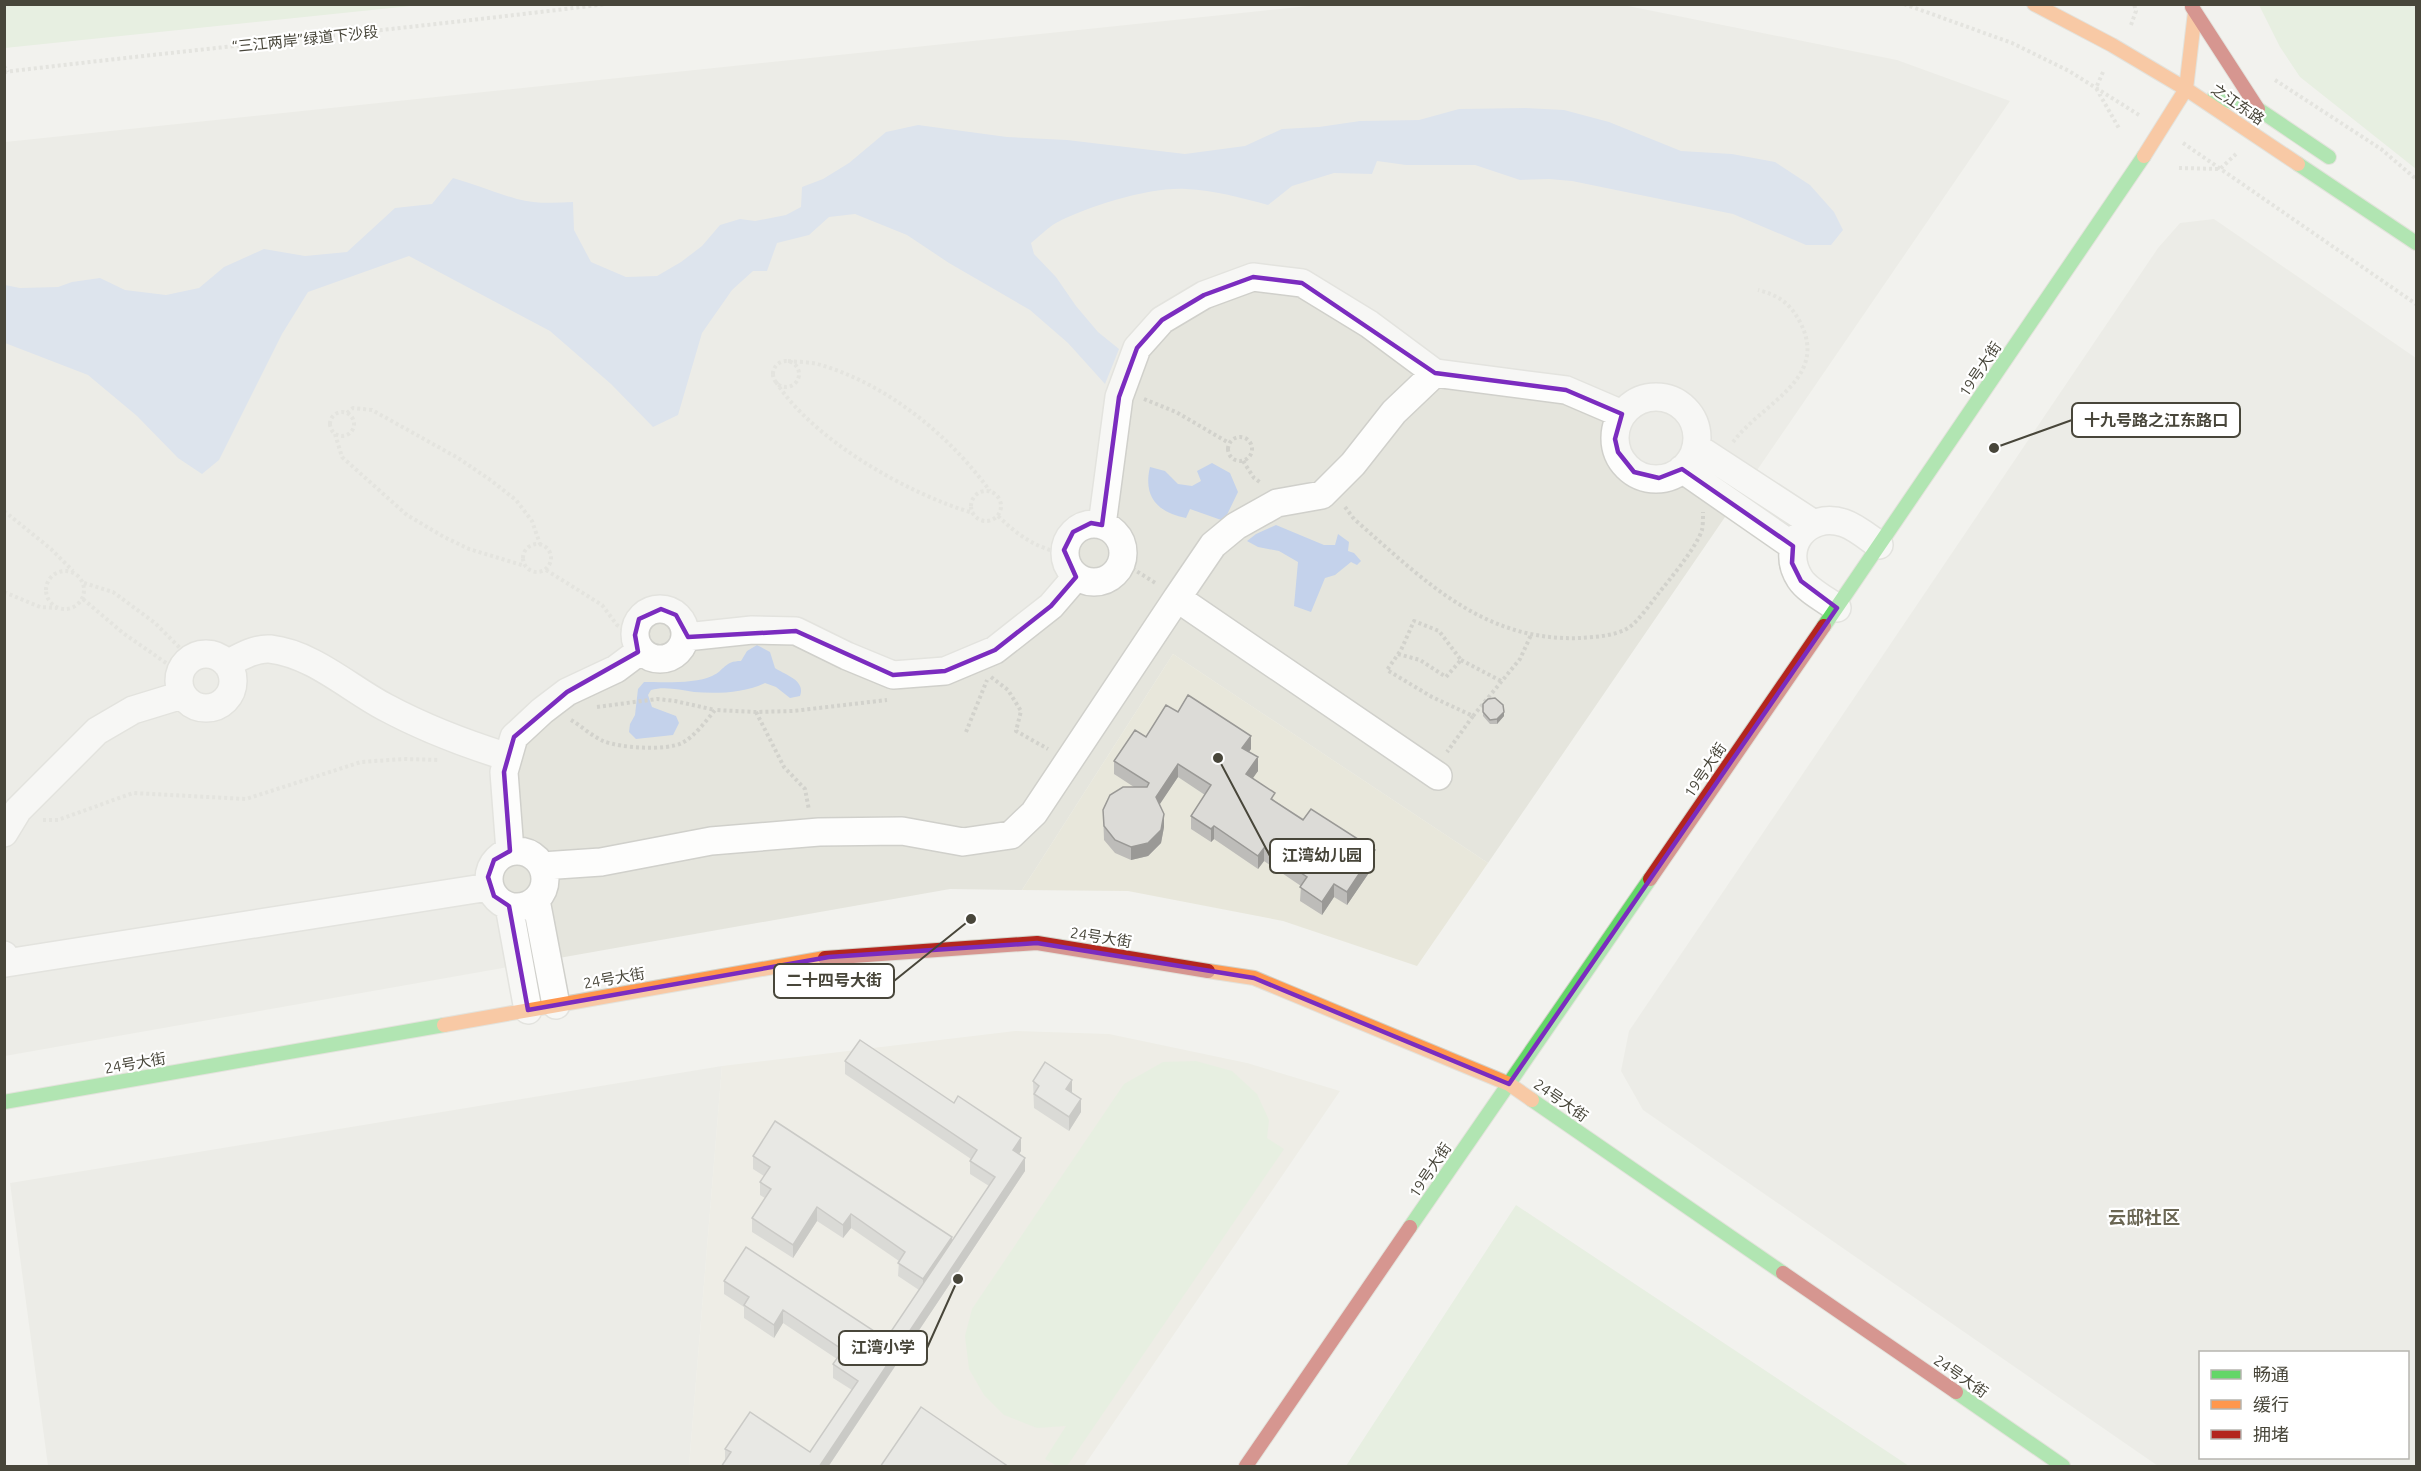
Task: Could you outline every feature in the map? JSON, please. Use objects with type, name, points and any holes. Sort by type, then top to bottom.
[{"type":"street","name":"之江东路","points":[[2034,4],[2112,45],[2186,89],[2416,243]]},
{"type":"street","points":[[2193,8],[2186,89],[2258,109]]},
{"type":"street","points":[[2193,8],[2223,58],[2248,90],[2258,109]]},
{"type":"street","name":"19号大街","points":[[1246,1467],[1879,545],[2162,129],[2186,89]]},
{"type":"street","name":"之江东路","points":[[2258,109],[2343,167]]},
{"type":"street","points":[[1102,525],[1121,392],[1137,348],[1162,320],[1204,295],[1253,277],[1302,283],[1369,324],[1435,373],[1566,390],[1622,414]]},
{"type":"street","points":[[543,866],[601,862],[711,841],[808,833],[902,831],[963,842],[1011,835],[1034,813],[1213,545],[1236,526],[1277,503],[1323,495],[1353,464],[1394,412],[1435,373]]},
{"type":"street","points":[[1659,397],[1673,400],[1685,408],[1693,420],[1697,433],[1689,458],[1671,476],[1652,478],[1634,472],[1617,452],[1615,439],[1622,414],[1632,404],[1645,398],[1659,397]]},
{"type":"street","points":[[1689,458],[1722,464],[1814,524]]},
{"type":"street","points":[[1689,458],[1705,485],[1793,546]]},
{"type":"street","points":[[1836,608],[1801,581],[1792,563],[1793,546],[1807,526],[1822,520],[1845,523],[1879,545]]},
{"type":"street","points":[[686,637],[752,630],[796,631],[893,675],[945,671],[995,650],[1051,606],[1070,566],[1067,540],[1073,532],[1091,523],[1102,525],[1110,529],[1121,543],[1122,562],[1118,570],[1103,581],[1094,583],[1070,566]]},
{"type":"street","points":[[1178,598],[1435,774]]},
{"type":"street","points":[[510,851],[504,772],[514,737],[567,692],[616,669],[638,643],[639,619],[645,614],[661,609],[676,615],[682,621],[686,637],[679,652],[663,660],[655,659],[638,643]]},
{"type":"street","points":[[227,664],[249,652],[269,649],[301,658],[344,681],[383,706],[429,729],[508,757]]},
{"type":"street","points":[[4,833],[18,810],[97,730],[133,710],[184,675],[203,653],[221,657],[227,664],[233,680],[232,689],[222,703],[205,708],[188,702],[184,675]]},
{"type":"street","points":[[510,851],[529,853],[543,866],[545,884],[536,900],[528,905],[509,906],[494,896],[489,887],[490,868],[494,860],[510,851]]},
{"type":"street","points":[[4,955],[6,963],[489,887]]},
{"type":"street","points":[[536,900],[556,1005]]},
{"type":"street","points":[[509,906],[528,1010]]},
{"type":"street","name":"24号大街","points":[[4,1102],[829,957],[1037,943],[1254,978],[1509,1084],[2063,1467]]},
{"type":"path","name":"“三江两岸”绿道下沙段","points":[[6,72],[144,55],[427,27],[606,4]]},
{"type":"path","points":[[2127,34],[2136,11],[2133,4]]},
{"type":"path","points":[[2409,4],[2416,6]]},
{"type":"path","points":[[4,66],[6,72]]},
{"type":"path","points":[[2104,71],[2096,88],[2120,129]]},
{"type":"path","points":[[2285,88],[2381,149],[2416,179]]},
{"type":"path","points":[[2179,168],[2220,169],[2244,147]]},
{"type":"path","points":[[1722,464],[1743,428],[1782,396],[1803,372],[1809,354],[1805,331],[1795,311],[1775,295],[1758,291]]},
{"type":"path","points":[[776,382],[787,387],[797,380],[798,368],[788,361]]},
{"type":"path","points":[[788,361],[819,364],[878,390],[931,428],[954,448],[1001,501],[1001,511],[994,519],[985,521],[973,513],[946,505],[912,489],[867,464],[801,415],[785,397],[776,382],[772,374],[775,367],[780,362],[788,361]]},
{"type":"path","points":[[1121,392],[1176,412],[1229,443]]},
{"type":"path","points":[[525,566],[524,552],[531,545],[540,544],[548,548],[552,557],[546,570],[537,573],[525,566],[469,549],[444,537],[407,515],[384,497],[342,457],[335,434],[330,427],[335,413],[346,413],[352,408],[372,410],[489,479],[516,500],[532,521],[540,544]]},
{"type":"path","points":[[335,434],[346,436],[352,431],[354,420],[346,413]]},
{"type":"path","points":[[1235,437],[1244,437],[1252,446],[1252,454],[1246,460],[1235,460],[1229,455],[1229,443],[1235,437]]},
{"type":"path","points":[[1329,488],[1354,519],[1421,578],[1451,600],[1489,622],[1531,635],[1560,639],[1598,637],[1629,628],[1679,568],[1702,531],[1705,485]]},
{"type":"path","points":[[973,513],[971,504],[975,495],[990,491]]},
{"type":"path","points":[[4,511],[51,549],[80,577],[85,589],[83,599],[70,609],[40,607],[4,592]]},
{"type":"path","points":[[998,516],[1018,536],[1070,566]]},
{"type":"path","points":[[1122,562],[1178,598]]},
{"type":"path","points":[[57,608],[48,599],[46,593],[48,581],[63,570],[80,577]]},
{"type":"path","points":[[546,570],[602,605],[617,626],[638,643]]},
{"type":"path","points":[[84,583],[113,592],[154,623],[184,675]]},
{"type":"path","points":[[83,599],[123,633],[184,675]]},
{"type":"path","points":[[1473,716],[1432,697],[1387,670],[1398,654],[1414,621],[1439,631],[1461,660],[1501,681]]},
{"type":"path","points":[[1435,774],[1473,716],[1520,659],[1531,635]]},
{"type":"path","points":[[1398,654],[1420,660],[1446,677],[1461,660]]},
{"type":"path","points":[[989,675],[1008,690],[1022,711],[1016,731],[1070,759]]},
{"type":"path","points":[[980,681],[989,675]]},
{"type":"path","points":[[966,732],[989,675]]},
{"type":"path","points":[[590,708],[657,699],[715,710],[756,712],[821,709],[892,699]]},
{"type":"path","points":[[575,714],[569,718],[602,740],[628,747],[656,748],[682,743],[715,710]]},
{"type":"path","points":[[756,712],[784,767],[805,789],[810,815],[808,833]]},
{"type":"path","points":[[18,810],[33,820],[58,820],[133,793],[246,799],[361,762],[405,759],[450,761],[479,748]]},
{"type":"highlighted area","points":[[1253,277],[1302,283],[1435,373],[1566,390],[1622,414],[1615,439],[1618,452],[1634,472],[1659,478],[1682,469],[1793,546],[1792,563],[1801,581],[1837,608],[1509,1084],[1254,978],[1037,943],[829,957],[528,1010],[509,906],[494,896],[488,877],[494,860],[510,851],[504,772],[514,737],[567,692],[638,652],[635,635],[639,619],[661,609],[676,615],[688,637],[796,631],[893,675],[945,671],[995,650],[1051,606],[1076,577],[1064,550],[1073,532],[1091,523],[1102,525],[1119,397],[1137,348],[1162,320],[1204,295]]},
{"type":"shaded area","points":[[1327,4],[1623,5],[1897,60],[2010,101],[1488,863],[1173,654],[1022,890],[950,889],[5,1056],[5,142]]},
{"type":"shaded area","points":[[2214,219],[2416,358],[2416,1466],[2158,1466],[1643,1110],[1621,1071],[1629,1031],[2158,248],[2180,223]]},
{"type":"shaded area","points":[[1173,654],[1488,863],[1417,966],[1283,921],[1128,891],[1022,890]]},
{"type":"shaded area","points":[[1015,1031],[1109,1034],[1247,1063],[1340,1091],[1084,1466],[689,1466],[722,1066]]},
{"type":"shaded area","points":[[722,1066],[689,1466],[48,1466],[10,1183]]},
{"type":"green space","points":[[5,4],[420,4],[420,5],[5,48]]},
{"type":"green space","points":[[2259,5],[2416,5],[2416,169],[2300,77],[2280,47]]},
{"type":"green space","points":[[1196,1061],[1232,1071],[1257,1094],[1269,1120],[1267,1138],[1284,1149],[1067,1466],[1057,1466],[1045,1459],[1066,1426],[1037,1428],[1004,1415],[984,1395],[969,1369],[965,1336],[972,1309],[1124,1084],[1163,1062]]},
{"type":"green space","points":[[1516,1205],[1909,1466],[1346,1466]]},
{"type":"water","points":[[1459,109],[1564,110],[1609,122],[1681,151],[1732,154],[1775,162],[1810,185],[1834,212],[1843,230],[1831,245],[1806,245],[1733,214],[1572,181],[1520,180],[1475,165],[1406,165],[1377,161],[1372,174],[1334,173],[1292,186],[1268,205],[1228,195],[1186,189],[1137,194],[1102,204],[1070,217],[1053,225],[1031,243],[1034,254],[1056,277],[1076,306],[1098,332],[1119,349],[1105,384],[1068,343],[1030,310],[949,263],[907,235],[855,214],[829,217],[809,235],[777,243],[767,271],[753,271],[732,290],[702,333],[678,415],[653,427],[611,384],[550,331],[409,256],[308,292],[282,334],[219,460],[202,474],[178,458],[137,416],[88,375],[5,343],[5,285],[20,288],[58,287],[72,282],[100,278],[125,290],[166,295],[199,288],[224,267],[264,249],[305,256],[347,252],[395,208],[432,204],[453,178],[524,201],[573,202],[574,230],[591,262],[626,277],[657,276],[702,246],[720,225],[740,219],[755,221],[786,215],[801,207],[802,187],[823,179],[849,163],[886,132],[918,125],[1007,137],[1067,140],[1185,154],[1245,146],[1282,129],[1360,121],[1419,120]]},
{"type":"water","points":[[1212,463],[1230,473],[1238,492],[1224,521],[1190,509],[1186,518],[1167,512],[1154,502],[1149,487],[1150,467],[1165,471],[1178,484],[1192,486],[1201,481],[1197,471]]},
{"type":"water","points":[[1276,525],[1324,545],[1335,545],[1338,534],[1349,542],[1348,551],[1354,553],[1361,561],[1357,565],[1351,562],[1335,575],[1325,578],[1311,612],[1294,606],[1298,562],[1279,551],[1258,547],[1247,541]]},
{"type":"water","points":[[757,645],[770,652],[775,668],[797,682],[801,690],[800,696],[790,698],[776,687],[765,683],[748,689],[721,693],[667,688],[651,690],[648,695],[652,707],[676,716],[679,723],[673,735],[636,739],[629,732],[635,715],[638,689],[644,682],[705,679],[716,674],[731,662],[741,661],[747,651]]},
{"type":"building","points":[[1188,695],[1251,736],[1242,748],[1258,757],[1246,774],[1275,793],[1271,799],[1303,820],[1311,809],[1375,850],[1347,892],[1334,884],[1322,902],[1300,887],[1307,877],[1264,848],[1258,856],[1214,826],[1211,829],[1191,816],[1211,785],[1178,764],[1156,797],[1164,814],[1161,830],[1148,843],[1131,847],[1115,840],[1104,826],[1103,810],[1110,795],[1123,787],[1147,787],[1149,783],[1114,761],[1135,730],[1146,737],[1166,705],[1178,712]]},
{"type":"building","points":[[1495,698],[1503,705],[1504,712],[1497,719],[1490,720],[1483,712],[1483,704],[1488,699]]},
{"type":"building","points":[[860,1040],[954,1103],[958,1096],[1021,1138],[1013,1150],[1025,1158],[819,1467],[721,1467],[731,1452],[725,1449],[750,1412],[810,1452],[858,1381],[833,1364],[843,1350],[783,1310],[774,1325],[744,1305],[749,1297],[724,1281],[746,1247],[886,1339],[995,1177],[970,1161],[977,1150],[845,1061]]},
{"type":"building","points":[[1045,1062],[1072,1080],[1066,1089],[1081,1099],[1069,1117],[1034,1094],[1039,1086],[1033,1081]]},
{"type":"building","points":[[775,1121],[952,1237],[923,1279],[898,1263],[905,1252],[851,1214],[843,1225],[817,1207],[793,1245],[752,1218],[771,1189],[760,1182],[770,1167],[753,1156]]},
{"type":"building","points":[[921,1407],[1009,1467],[880,1467]]},
{"type":"traffic: fast","points":[[2214,97],[2258,109],[2329,157]]},
{"type":"traffic: fast","points":[[1824,626],[2144,156]]},
{"type":"traffic: fast","points":[[2298,164],[2416,243]]},
{"type":"traffic: fast","points":[[1410,1227],[1650,879]]},
{"type":"traffic: fast","points":[[4,1102],[444,1025]]},
{"type":"traffic: fast","points":[[1532,1100],[1783,1273]]},
{"type":"traffic: fast","points":[[1956,1392],[2063,1466]]},
{"type":"traffic: slow","points":[[2034,4],[2112,45],[2186,89],[2298,164]]},
{"type":"traffic: slow","points":[[2144,156],[2186,89],[2195,12]]},
{"type":"traffic: slow","points":[[444,1025],[825,958]]},
{"type":"traffic: slow","points":[[1208,971],[1254,978],[1509,1084],[1532,1100]]},
{"type":"traffic: jam","points":[[2192,7],[2258,109]]},
{"type":"traffic: jam","points":[[1650,879],[1824,626]]},
{"type":"traffic: jam","points":[[825,958],[1037,943],[1208,971]]},
{"type":"traffic: jam","points":[[1246,1466],[1410,1227]]},
{"type":"traffic: jam","points":[[1783,1273],[1956,1392]]},
{"type":"place","name":"十九号路之江东路口","points":[[1994,448]]},
{"type":"place","name":"江湾幼儿园","points":[[1218,758]]},
{"type":"place","name":"二十四号大街","points":[[971,919]]},
{"type":"place","name":"江湾小学","points":[[958,1279]]},
{"type":"district","name":"云邸社区","points":[[2144,1217]]}]
